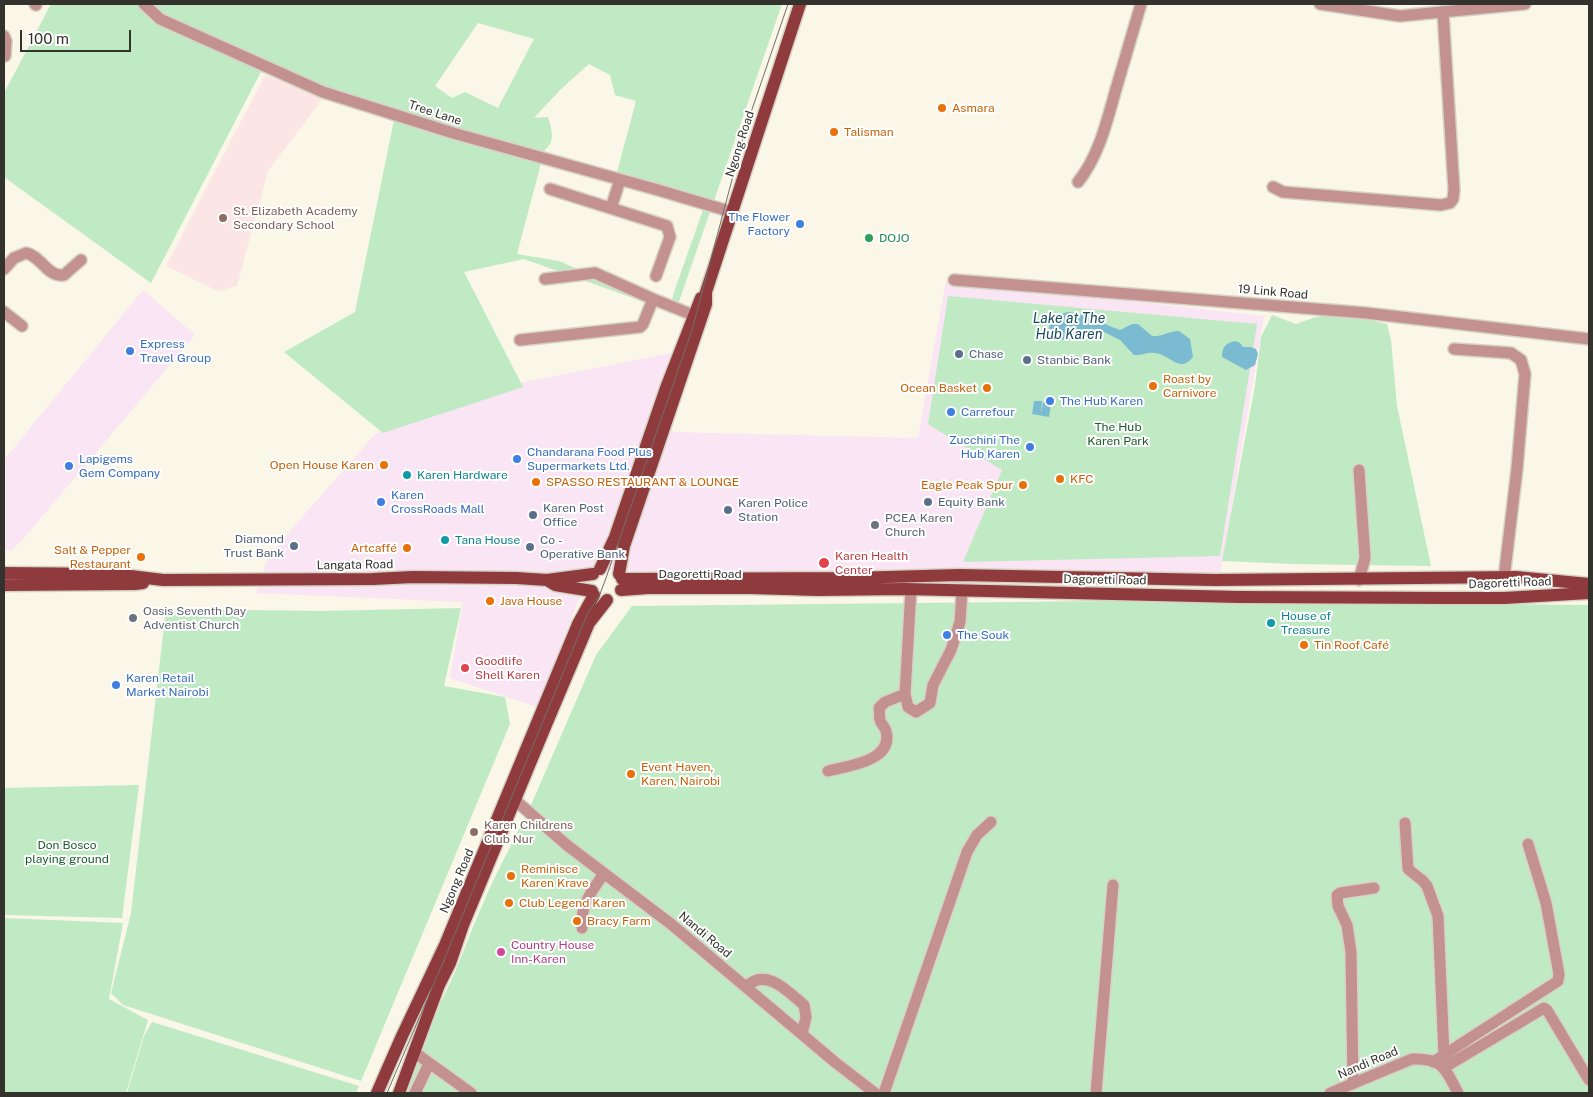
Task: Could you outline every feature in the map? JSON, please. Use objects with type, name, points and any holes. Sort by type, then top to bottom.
[{"type":"main road","name":"Ngong Road","points":[[597,572],[615,537],[671,389],[706,304],[706,292],[800,4]]},
{"type":"main road","name":"Ngong Road","points":[[621,581],[624,546],[693,315],[701,297],[706,292]]},
{"type":"main road","points":[[547,580],[611,568],[621,581],[614,598],[607,600],[599,599],[593,593],[590,581],[597,572]]},
{"type":"main road","name":"Langata Road","points":[[4,572],[114,574],[163,580],[516,578],[547,580]]},
{"type":"main road","name":"Dagoretti Road","points":[[621,581],[959,575],[1132,580],[1359,580],[1516,577],[1589,584]]},
{"type":"main road","points":[[1504,578],[1514,589],[1512,594],[1504,598]]},
{"type":"main road","name":"Langata Road","points":[[4,585],[135,584],[163,580]]},
{"type":"main road","points":[[547,580],[555,585],[593,593]]},
{"type":"main road","name":"Dagoretti Road","points":[[621,581],[818,590],[911,589],[1238,597],[1504,598],[1589,593]]},
{"type":"main road","name":"Ngong Road","points":[[377,1093],[469,888],[578,624],[593,593]]},
{"type":"main road","name":"Ngong Road","points":[[398,1093],[463,925],[589,623],[607,600]]},
{"type":"street","name":"Tree Lane","points":[[144,4],[160,19],[323,92],[453,133],[732,212]]},
{"type":"street","points":[[1078,182],[1087,170],[1097,149],[1141,4]]},
{"type":"street","points":[[1320,4],[1400,16],[1525,4]]},
{"type":"street","points":[[1273,187],[1283,192],[1441,205],[1450,203],[1454,190],[1443,12]]},
{"type":"street","points":[[4,36],[6,41],[5,56]]},
{"type":"street","points":[[611,208],[620,180]]},
{"type":"street","points":[[550,189],[667,226],[670,237],[656,276]]},
{"type":"street","points":[[4,269],[14,258],[26,253],[34,256],[56,275],[64,275],[81,260]]},
{"type":"street","points":[[545,279],[596,273],[693,315]]},
{"type":"street","name":"19 Link Road","points":[[954,280],[1366,313],[1589,339]]},
{"type":"street","points":[[520,340],[640,327],[644,324],[653,299]]},
{"type":"street","points":[[4,312],[22,326]]},
{"type":"street","points":[[1454,349],[1511,353],[1521,360],[1525,374],[1517,469],[1504,578]]},
{"type":"street","points":[[1359,470],[1365,558],[1359,580]]},
{"type":"street","points":[[911,589],[905,694],[908,707],[916,712],[930,703],[933,685],[950,650],[960,622],[962,591]]},
{"type":"street","points":[[828,771],[874,758],[882,752],[886,746],[886,731],[880,720],[879,708],[886,702],[905,694]]},
{"type":"street","name":"Nandi Road","points":[[516,801],[568,846],[671,924],[836,1063],[875,1093]]},
{"type":"street","points":[[884,1093],[966,852],[976,835],[991,822]]},
{"type":"street","points":[[1405,822],[1408,869],[1427,886],[1438,916],[1444,1055]]},
{"type":"street","points":[[1433,1062],[1558,981],[1559,974],[1546,903],[1528,844]]},
{"type":"street","points":[[582,928],[581,916],[585,903],[604,873]]},
{"type":"street","points":[[1096,1093],[1114,885]]},
{"type":"street","points":[[1353,1084],[1351,952],[1347,925],[1338,906],[1337,895],[1374,888]]},
{"type":"street","points":[[746,987],[751,981],[762,978],[770,979],[804,1005],[806,1016],[802,1034]]},
{"type":"street","points":[[1458,1093],[1445,1067],[1544,1008],[1589,1080]]},
{"type":"street","points":[[414,1052],[471,1093]]},
{"type":"street","name":"Nandi Road","points":[[1330,1093],[1412,1059],[1429,1059],[1445,1067]]},
{"type":"street","points":[[415,1093],[427,1068],[432,1065]]},
{"type":"shaded area","name":"St. Elizabeth Academy Secondary School","points":[[265,75],[323,98],[268,171],[237,286],[218,291],[166,266]]},
{"type":"shaded area","points":[[946,280],[1264,316],[1220,575],[590,571],[537,707],[450,678],[463,602],[256,593],[269,555],[376,433],[514,384],[672,353],[694,355],[671,432],[918,438]]},
{"type":"shaded area","points":[[143,290],[195,335],[24,538],[11,551],[4,550],[4,460]]},
{"type":"green space","points":[[51,4],[782,4],[675,313],[524,259],[464,272],[523,387],[383,433],[284,352],[355,312],[395,115],[266,62],[151,283],[4,177],[4,93]],"holes":[[[478,23],[534,39],[498,108],[465,92],[452,98],[435,86]],[[589,64],[610,75],[615,95],[636,101],[616,176],[535,158],[549,145],[552,131],[548,117],[534,118],[560,90]],[[541,163],[703,210],[670,308],[559,261],[517,254]]]},
{"type":"green space","name":"The Hub Karen Park","points":[[948,296],[1257,324],[1220,556],[963,562],[1002,470],[928,424]]},
{"type":"green space","points":[[1339,314],[1387,324],[1391,340],[1397,406],[1431,566],[1222,561],[1255,386],[1261,337],[1272,315],[1296,324],[1316,317]]},
{"type":"green space","points":[[1111,601],[1589,605],[1589,1093],[406,1093],[440,1004],[491,885],[531,805],[596,655],[632,606]]},
{"type":"green space","points":[[461,608],[444,686],[505,697],[510,724],[361,1081],[123,1005],[111,993],[131,913],[166,609],[322,611]]},
{"type":"green space","name":"Don Bosco playing ground","points":[[139,785],[122,918],[4,915],[4,788]]},
{"type":"green space","points":[[4,918],[123,923],[109,999],[148,1020],[126,1093],[4,1093]]},
{"type":"green space","points":[[152,1022],[359,1086],[356,1093],[127,1093],[144,1036]]},
{"type":"water","name":"Lake at The Hub Karen","points":[[1067,312],[1087,316],[1120,330],[1132,324],[1138,324],[1152,336],[1179,331],[1190,339],[1193,357],[1188,362],[1178,364],[1160,354],[1134,355],[1120,340],[1102,331],[1071,340],[1061,339],[1049,328],[1055,317]]},
{"type":"water","points":[[1235,341],[1243,347],[1256,349],[1258,354],[1255,365],[1246,370],[1222,357],[1225,346]]},
{"type":"water","points":[[1034,401],[1042,401],[1041,415],[1043,402],[1051,403],[1049,417],[1032,414]]},
{"type":"tram line","points":[[387,1093],[587,615],[600,594],[606,578],[692,330],[746,127],[788,4]]},
{"type":"place","name":"Asmara","points":[[942,108]]},
{"type":"place","name":"Talisman","points":[[834,132]]},
{"type":"place","name":"St. Elizabeth Academy Secondary School","points":[[223,218]]},
{"type":"place","name":"The Flower Factory","points":[[800,224]]},
{"type":"place","name":"DOJO","points":[[869,238]]},
{"type":"place","name":"Express Travel Group","points":[[130,351]]},
{"type":"place","name":"Chase","points":[[959,354]]},
{"type":"place","name":"Stanbic Bank","points":[[1027,360]]},
{"type":"place","name":"Roast by Carnivore","points":[[1153,386]]},
{"type":"place","name":"Ocean Basket","points":[[987,388]]},
{"type":"place","name":"The Hub Karen","points":[[1050,401]]},
{"type":"place","name":"Carrefour","points":[[951,412]]},
{"type":"place","name":"Zucchini The Hub Karen","points":[[1030,447]]},
{"type":"place","name":"Chandarana Food Plus Supermarkets Ltd.","points":[[517,459]]},
{"type":"place","name":"Open House Karen","points":[[384,465]]},
{"type":"place","name":"Lapigems Gem Company","points":[[69,466]]},
{"type":"place","name":"Karen Hardware","points":[[407,475]]},
{"type":"place","name":"KFC","points":[[1060,479]]},
{"type":"place","name":"SPASSO RESTAURANT & LOUNGE","points":[[536,482]]},
{"type":"place","name":"Eagle Peak Spur","points":[[1023,485]]},
{"type":"place","name":"Karen CrossRoads Mall","points":[[381,502]]},
{"type":"place","name":"Equity Bank","points":[[928,502]]},
{"type":"place","name":"Karen Police Station","points":[[728,510]]},
{"type":"place","name":"Karen Post Office","points":[[533,515]]},
{"type":"place","name":"PCEA Karen Church","points":[[875,525]]},
{"type":"place","name":"Tana House","points":[[445,540]]},
{"type":"place","name":"Diamond Trust Bank","points":[[294,546]]},
{"type":"place","name":"Co - Operative Bank","points":[[530,547]]},
{"type":"place","name":"Artcaffé","points":[[407,548]]},
{"type":"place","name":"Salt & Pepper Restaurant","points":[[141,557]]},
{"type":"place","name":"Karen Health Center","points":[[824,563]]},
{"type":"place","name":"Java House","points":[[490,601]]},
{"type":"place","name":"Oasis Seventh Day Adventist Church","points":[[133,618]]},
{"type":"place","name":"House of Treasure","points":[[1271,623]]},
{"type":"place","name":"The Souk","points":[[947,635]]},
{"type":"place","name":"Tin Roof Café","points":[[1304,645]]},
{"type":"place","name":"Goodlife Shell Karen","points":[[465,668]]},
{"type":"place","name":"Karen Retail Market Nairobi","points":[[116,685]]},
{"type":"place","name":"Event Haven, Karen, Nairobi","points":[[631,774]]},
{"type":"place","name":"Karen Childrens Club Nur","points":[[474,832]]},
{"type":"place","name":"Reminisce Karen Krave","points":[[511,876]]},
{"type":"place","name":"Club Legend Karen","points":[[509,903]]},
{"type":"place","name":"Bracy Farm","points":[[577,921]]},
{"type":"place","name":"Country House Inn-Karen","points":[[501,952]]}]
